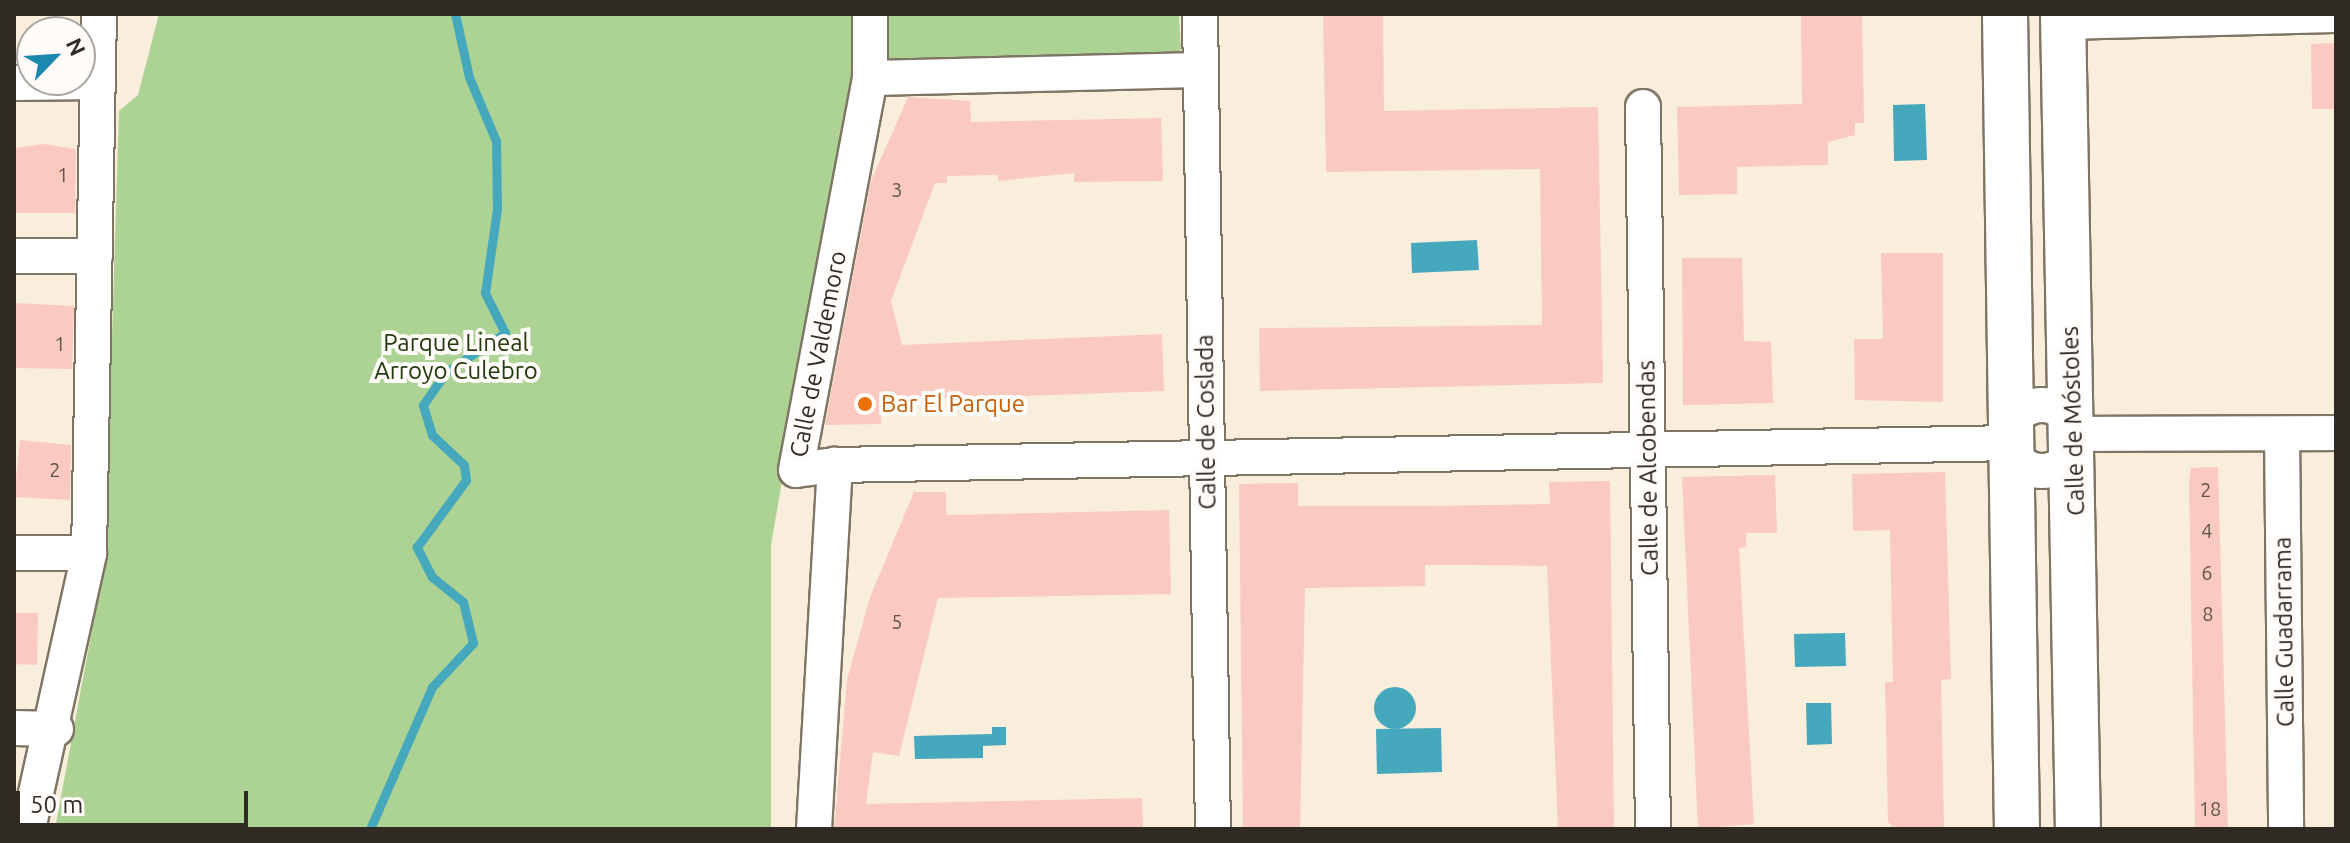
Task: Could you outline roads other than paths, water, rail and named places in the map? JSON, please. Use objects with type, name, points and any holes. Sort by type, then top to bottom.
[{"type":"main road","points":[[2005,14],[2017,829]]},
{"type":"main road","name":"Calle de Móstoles","points":[[2063,18],[2075,434],[2078,829]]},
{"type":"street","points":[[28,829],[56,729],[89,553],[99,14]]},
{"type":"street","points":[[870,14],[870,78],[1201,70]]},
{"type":"street","name":"Calle de Coslada","points":[[1200,14],[1213,829]]},
{"type":"street","points":[[2063,18],[2336,15]]},
{"type":"street","name":"Calle de Valdemoro","points":[[814,829],[835,465],[796,470],[870,78]]},
{"type":"street","points":[[14,83],[98,82]]},
{"type":"street","name":"Calle de Alcobendas","points":[[1643,107],[1653,829]]},
{"type":"street","points":[[14,256],[95,256]]},
{"type":"street","points":[[2037,405],[2066,415],[2075,434],[2070,456],[2052,470],[2019,463],[2009,443],[2019,414],[2037,405]]},
{"type":"street","points":[[2075,434],[2336,433]]},
{"type":"street","name":"Calle Guadarrama","points":[[2282,434],[2286,829]]},
{"type":"street","points":[[835,465],[1206,454],[1647,453],[2009,443]]},
{"type":"street","points":[[14,553],[89,553]]},
{"type":"street","points":[[14,728],[56,729]]},
{"type":"water","points":[[1925,104],[1927,160],[1894,161],[1893,105]]},
{"type":"water","points":[[1477,240],[1479,270],[1412,273],[1411,243]]},
{"type":"water","points":[[1845,633],[1846,666],[1795,667],[1794,634]]},
{"type":"water","points":[[1395,687],[1410,693],[1416,708],[1410,723],[1395,729],[1380,723],[1374,708],[1380,693]]},
{"type":"water","points":[[1806,703],[1831,703],[1832,744],[1807,745]]},
{"type":"water","points":[[992,727],[1006,727],[1006,745],[983,746],[983,758],[915,759],[914,736],[992,734]]},
{"type":"water","points":[[1441,728],[1442,772],[1377,774],[1376,729]]},
{"type":"waterway","points":[[370,829],[432,687],[473,643],[463,602],[432,577],[417,547],[466,480],[464,465],[432,435],[423,405],[446,372],[505,333],[485,293],[497,209],[496,141],[469,77],[455,14]]},
{"type":"place","name":"Bar El Parque","points":[[865,404]]},
{"type":"park label","name":"Parque Lineal Arroyo Culebro","points":[[456,357]]}]
